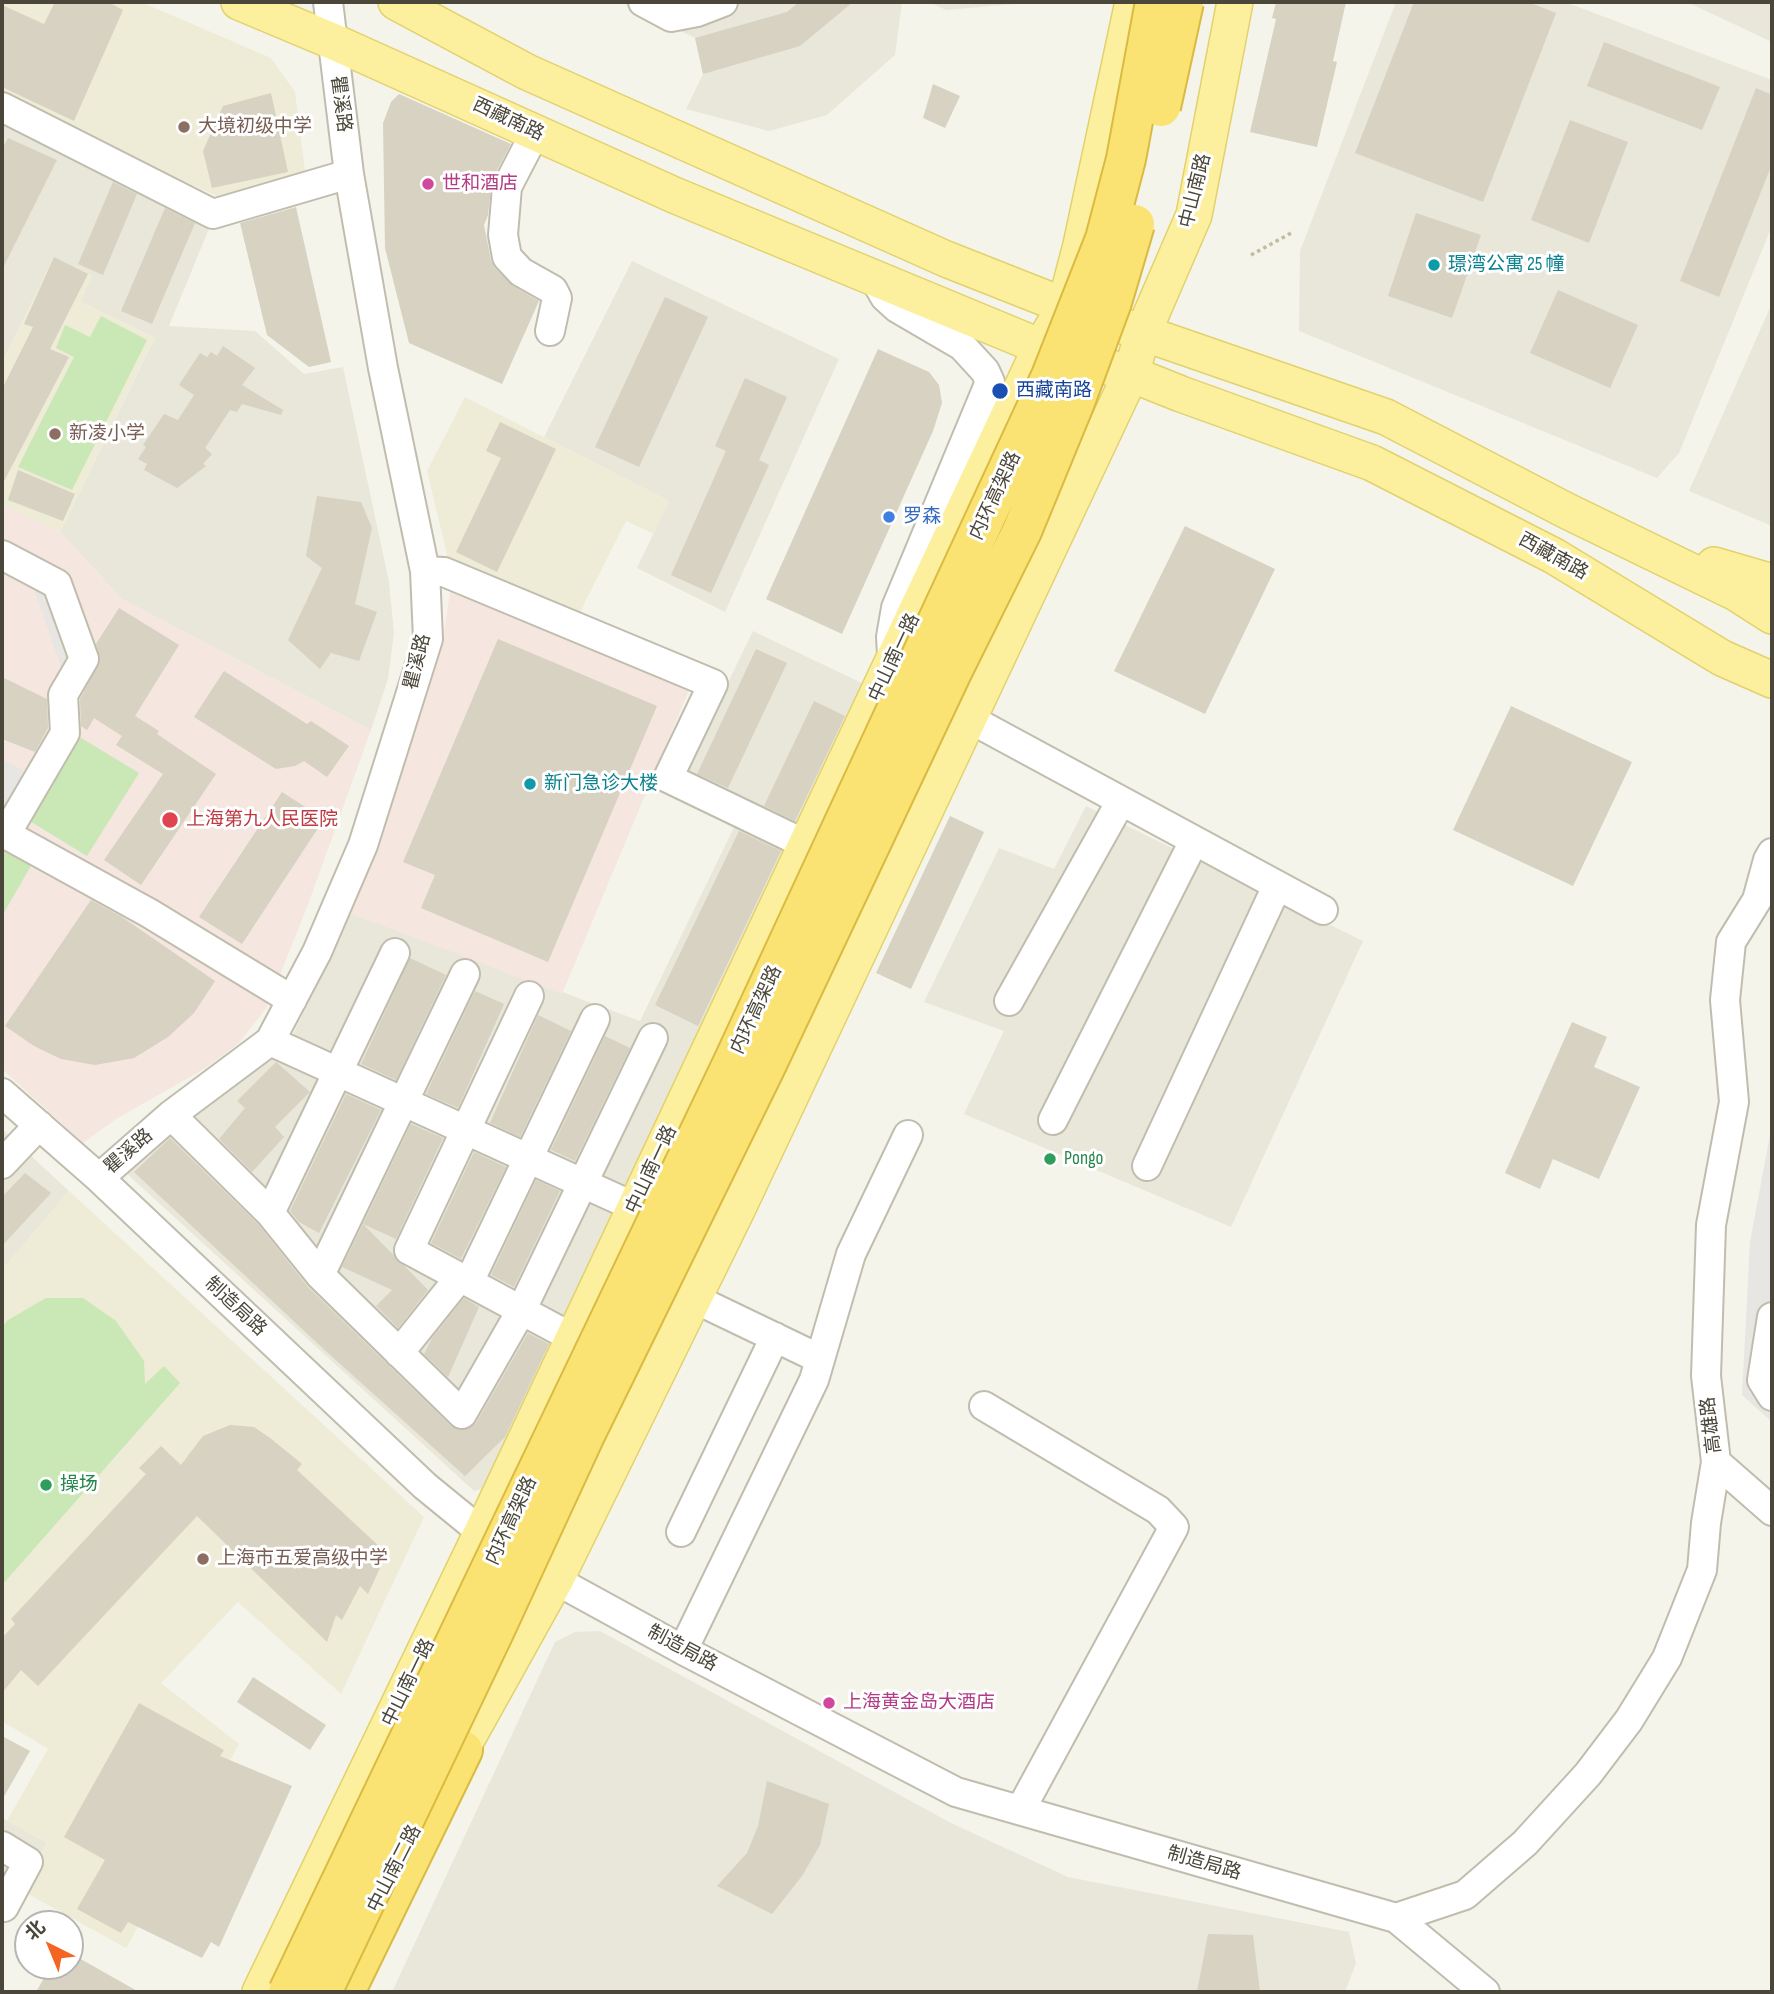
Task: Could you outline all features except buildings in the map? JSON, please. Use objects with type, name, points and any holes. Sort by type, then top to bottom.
[{"type":"highway","name":"内环高架路","points":[[288,1992],[733,1062],[1051,376],[1105,239],[1126,159],[1155,2]]},
{"type":"highway","name":"内环高架路","points":[[322,1992],[585,1435],[766,1066],[952,672],[1022,531],[1075,402],[1112,302],[1136,222],[1184,2]]},
{"type":"highway","points":[[345,1992],[463,1750]]},
{"type":"main road","name":"西藏南路","points":[[239,2],[674,195],[1041,347],[1131,374],[1373,463],[1554,556],[1722,658],[1772,680]]},
{"type":"main road","points":[[396,2],[527,72],[946,259],[1065,306],[1386,417],[1567,511],[1736,593],[1772,616]]},
{"type":"main road","points":[[1041,347],[1065,306],[1081,245],[1133,2]]},
{"type":"main road","name":"中山南路","points":[[1131,374],[1143,333],[1194,215],[1235,2]]},
{"type":"main road","name":"中山南一路","points":[[260,1992],[482,1532],[1041,347]]},
{"type":"main road","points":[[361,1992],[463,1775],[463,1750],[556,1579],[693,1298],[970,719],[1131,374]]},
{"type":"main road","points":[[1627,540],[1772,582]]},
{"type":"main road","name":"中山南二路","points":[[335,1992],[408,1838],[463,1750]]},
{"type":"street","name":"瞿溪路","points":[[99,1178],[171,1115],[270,1041],[317,952],[363,845],[428,639],[425,571],[383,368],[349,174],[328,2]]},
{"type":"street","points":[[643,2],[671,17],[697,12],[723,2]]},
{"type":"street","points":[[2,107],[213,214],[349,174]]},
{"type":"street","points":[[535,133],[507,187],[503,235],[507,257],[521,272],[552,290],[557,298],[550,331]]},
{"type":"street","points":[[874,278],[885,297],[897,308],[962,346],[985,371],[990,382],[896,608],[891,637],[892,664]]},
{"type":"street","points":[[2,555],[57,584],[84,659],[63,695],[65,733],[4,833],[149,913],[292,1000]]},
{"type":"street","points":[[425,571],[444,572],[713,684],[668,778],[807,845]]},
{"type":"street","points":[[970,719],[1323,910]]},
{"type":"street","points":[[1009,1001],[1121,801]]},
{"type":"street","points":[[1053,1120],[1194,841]]},
{"type":"street","name":"高雄路","points":[[1396,1918],[1465,1895],[1525,1843],[1588,1774],[1629,1720],[1667,1658],[1702,1570],[1716,1462],[1706,1376],[1711,1225],[1734,1102],[1726,989],[1731,942],[1757,901],[1772,853]]},
{"type":"street","points":[[1147,1166],[1277,886]]},
{"type":"street","points":[[270,1213],[395,953]]},
{"type":"street","points":[[320,1275],[466,974]]},
{"type":"street","points":[[529,996],[409,1250],[573,1338]]},
{"type":"street","points":[[399,1353],[465,1280],[595,1019]]},
{"type":"street","points":[[171,1115],[270,1213],[320,1275],[462,1414],[521,1311],[653,1038]]},
{"type":"street","points":[[270,1041],[635,1207]]},
{"type":"street","name":"制造局路","points":[[2,1093],[99,1178],[425,1486],[518,1562],[556,1579],[683,1650],[956,1792],[1396,1918],[1485,1992]]},
{"type":"street","points":[[2,1164],[39,1125]]},
{"type":"street","points":[[683,1650],[814,1381],[850,1254],[908,1135]]},
{"type":"street","points":[[693,1298],[820,1359]]},
{"type":"street","points":[[1772,1317],[1768,1358],[1762,1380],[1772,1396]]},
{"type":"street","points":[[681,1532],[775,1337]]},
{"type":"street","points":[[984,1406],[1158,1510],[1174,1527],[1021,1809]]},
{"type":"street","points":[[1716,1462],[1772,1511]]},
{"type":"street","points":[[2,1846],[28,1862],[4,1907]]},
{"type":"path","points":[[1251,255],[1293,232]]},
{"type":"shaded area","name":"大境初级中学","points":[[2,2],[141,2],[271,58],[295,92],[305,171],[222,198],[134,160],[2,94]]},
{"type":"shaded area","points":[[621,2],[902,2],[895,55],[827,115],[769,131],[686,109],[703,74],[695,38]]},
{"type":"shaded area","points":[[929,2],[1037,2],[946,10]]},
{"type":"shaded area","points":[[1396,2],[1565,2],[1772,80],[1772,226],[1679,453],[1657,478],[1299,331],[1300,251]]},
{"type":"shaded area","points":[[1687,2],[1772,2],[1772,42]]},
{"type":"shaded area","points":[[2,118],[213,219],[169,326],[255,331],[304,374],[343,367],[389,582],[394,633],[388,679],[371,730],[122,599],[60,532],[155,338],[81,302],[54,257],[2,363]]},
{"type":"shaded area","name":"新凌小学","points":[[54,257],[92,276],[81,302],[155,338],[60,532],[2,505],[2,363]]},
{"type":"shaded area","points":[[632,261],[839,359],[725,612],[637,568],[669,501],[544,437]]},
{"type":"shaded area","points":[[1772,303],[1772,526],[1689,491]]},
{"type":"shaded area","points":[[465,397],[669,501],[654,534],[626,521],[576,620],[449,563],[427,471]]},
{"type":"shaded area","name":"上海第九人民医院","points":[[2,505],[60,532],[122,599],[371,730],[306,910],[267,1007],[239,1043],[204,1069],[116,1119],[83,1143],[2,1069]]},
{"type":"shaded area","points":[[31,581],[47,585],[76,669],[63,673]]},
{"type":"shaded area","name":"上海第九人民医院","points":[[450,592],[689,690],[562,994],[350,913],[389,812],[441,651]]},
{"type":"shaded area","points":[[753,631],[868,686],[493,1485],[474,1491],[125,1172],[179,1121],[289,1043],[350,913],[640,1021],[735,825],[673,796]]},
{"type":"shaded area","points":[[2,759],[24,771],[2,811]]},
{"type":"shaded area","points":[[1086,806],[1363,941],[1231,1227],[964,1114],[1004,1031],[924,1002],[999,848],[1054,869]]},
{"type":"shaded area","points":[[1772,1124],[1772,1422],[1742,1395],[1750,1242]]},
{"type":"shaded area","points":[[2,1129],[69,1191],[2,1270]]},
{"type":"shaded area","name":"上海市五爱高级中学","points":[[69,1191],[424,1517],[341,1694],[238,1602],[161,1683],[239,1744],[126,1948],[84,1925],[84,1910],[57,1910],[21,1890],[47,1843],[7,1821],[48,1749],[2,1721],[2,1270]]},
{"type":"shaded area","points":[[600,1631],[951,1823],[1068,1877],[1349,1932],[1356,1963],[1345,1992],[392,1992],[555,1642],[575,1632]]},
{"type":"shaded area","points":[[2,1818],[47,1843],[2,1926]]},
{"type":"green space","points":[[101,316],[147,340],[72,490],[18,467],[74,357],[56,348],[65,325],[90,337]]},
{"type":"green space","points":[[73,733],[139,773],[87,856],[28,820]]},
{"type":"green space","points":[[2,846],[32,864],[2,916]]},
{"type":"green space","name":"操场","points":[[46,1298],[83,1298],[116,1321],[144,1361],[145,1384],[164,1366],[180,1383],[2,1585],[2,1327],[8,1320]]},
{"type":"place","name":"大境初级中学","points":[[184,127]]},
{"type":"place","name":"世和酒店","points":[[428,184]]},
{"type":"place","name":"璟湾公寓 25 幢","points":[[1434,265]]},
{"type":"place","name":"西藏南路","points":[[1000,391]]},
{"type":"place","name":"新凌小学","points":[[55,434]]},
{"type":"place","name":"罗森","points":[[889,517]]},
{"type":"place","name":"新门急诊大楼","points":[[530,784]]},
{"type":"place","name":"上海第九人民医院","points":[[170,820]]},
{"type":"place","name":"Pongo","points":[[1050,1159]]},
{"type":"place","name":"操场","points":[[46,1485]]},
{"type":"place","name":"上海市五爱高级中学","points":[[203,1559]]},
{"type":"place","name":"上海黄金岛大酒店","points":[[829,1703]]}]
